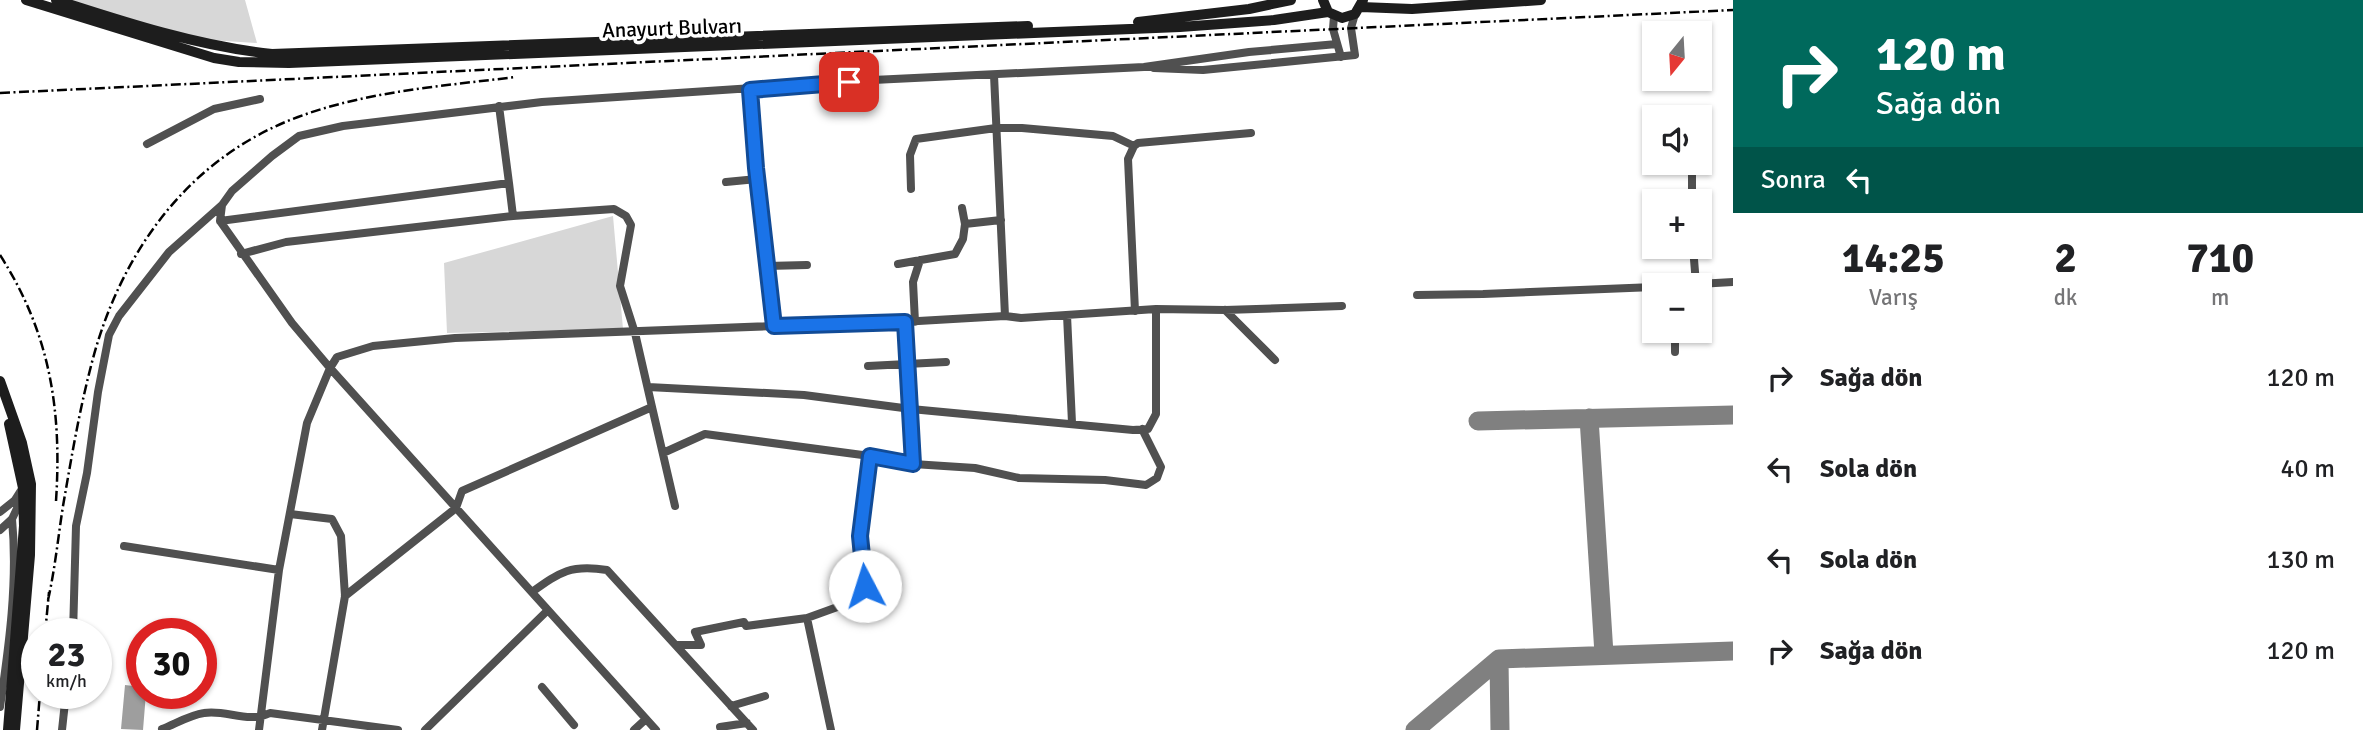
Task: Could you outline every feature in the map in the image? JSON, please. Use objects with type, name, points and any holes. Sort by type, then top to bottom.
[{"type":"main road","name":"Anayurt Bulvarı","points":[[26,0],[206,56],[239,62],[277,63],[1167,27],[1331,14],[1346,18],[1360,7]]},
{"type":"main road","name":"Anayurt Bulvarı","points":[[56,0],[130,24],[199,42],[272,54],[1134,23],[1249,9],[1291,0]]},
{"type":"main road","points":[[1323,0],[1331,14]]},
{"type":"main road","points":[[1360,7],[1412,9],[1541,0]]},
{"type":"main road","points":[[0,381],[22,443],[30,555],[15,730]]},
{"type":"main road","points":[[0,398],[26,490],[8,730]]},
{"type":"street","points":[[1144,67],[1203,70],[1356,55],[1350,29],[1360,7]]},
{"type":"street","points":[[1331,14],[1341,57]]},
{"type":"street","points":[[73,618],[76,526],[109,335],[119,316],[169,252],[222,205],[242,182],[299,136],[343,126],[499,106],[1144,67],[1337,44]]},
{"type":"street","points":[[994,75],[1005,316]]},
{"type":"street","points":[[750,90],[774,326]]},
{"type":"street","points":[[146,144],[214,109],[260,99]]},
{"type":"street","points":[[499,106],[513,216]]},
{"type":"street","points":[[911,189],[910,155],[916,139],[996,128],[1113,136],[1134,146]]},
{"type":"street","points":[[1135,311],[1128,159],[1134,146],[1138,143],[1251,133]]},
{"type":"street","points":[[1692,175],[1692,189]]},
{"type":"street","points":[[726,182],[757,179]]},
{"type":"street","points":[[220,220],[509,183]]},
{"type":"street","points":[[222,205],[220,220],[241,254],[292,323],[656,730]]},
{"type":"street","points":[[898,264],[956,254],[963,239],[965,224],[962,208]]},
{"type":"street","points":[[241,254],[286,242],[513,216],[614,209],[626,216],[631,225],[620,286],[635,333],[676,506]]},
{"type":"street","points":[[965,224],[1001,220]]},
{"type":"street","points":[[915,322],[913,282],[920,260]]},
{"type":"street","points":[[767,266],[807,265]]},
{"type":"street","points":[[1712,283],[1733,282]]},
{"type":"street","points":[[1417,295],[1642,287]]},
{"type":"street","points":[[259,730],[279,570],[307,423],[337,357],[373,346],[455,338],[915,322],[1005,316],[1021,318],[1156,309],[1226,310],[1342,306]]},
{"type":"street","points":[[648,387],[804,395],[911,409],[1148,429],[1156,414],[1156,309]]},
{"type":"street","points":[[1226,310],[1275,360]]},
{"type":"street","points":[[1067,315],[1072,423]]},
{"type":"street","points":[[905,322],[913,464]]},
{"type":"street","points":[[1675,343],[1675,352]]},
{"type":"street","points":[[867,366],[946,362]]},
{"type":"street","points":[[345,596],[456,508],[462,491],[652,407]]},
{"type":"street","points":[[663,453],[705,434],[913,464],[975,468],[1019,478],[1105,480],[1146,485],[1157,478],[1161,467],[1142,429]]},
{"type":"street","points":[[677,645],[701,645],[695,632],[744,622],[746,626],[807,618],[854,601],[865,586],[860,536],[870,456]]},
{"type":"street","points":[[0,512],[26,490]]},
{"type":"street","points":[[0,530],[12,519],[26,490]]},
{"type":"street","points":[[290,514],[332,519],[341,536],[345,596],[321,730]]},
{"type":"street","points":[[0,707],[9,649],[14,542],[12,519]]},
{"type":"street","points":[[124,546],[279,570]]},
{"type":"street","points":[[531,592],[560,572],[587,567],[607,570],[750,727]]},
{"type":"street","points":[[425,730],[548,610]]},
{"type":"street","points":[[807,618],[831,730]]},
{"type":"street","points":[[541,687],[573,728]]},
{"type":"street","points":[[731,706],[765,696]]},
{"type":"street","points":[[62,730],[64,709]]},
{"type":"street","points":[[162,729],[205,712],[262,717],[270,713],[324,718],[398,730]]},
{"type":"street","points":[[634,730],[646,719]]},
{"type":"street","points":[[720,727],[750,727]]},
{"type":"shaded area","points":[[68,0],[245,0],[257,43],[194,39]]},
{"type":"shaded area","points":[[613,216],[623,329],[447,333],[444,263]]},
{"type":"shaded area","points":[[125,685],[126,709],[145,709],[143,730],[121,729]]},
{"type":"taxiway","points":[[1478,421],[1733,415]]},
{"type":"taxiway","points":[[1589,418],[1604,654]]},
{"type":"taxiway","points":[[1415,730],[1499,659],[1733,651]]},
{"type":"taxiway","points":[[1499,659],[1500,730]]},
{"type":"railway","points":[[0,93],[1733,10]]},
{"type":"railway","points":[[48,600],[72,454],[103,325],[140,249],[163,215],[191,185],[223,158],[258,135],[298,117],[378,95],[516,77]]},
{"type":"railway","points":[[0,255],[31,314],[49,373],[57,435],[56,501]]},
{"type":"railway","points":[[47,618],[49,592]]},
{"type":"railway","points":[[37,730],[39,709]]},
{"type":"route","points":[[849,82],[750,90],[774,326],[905,322],[913,464],[870,456],[860,536],[865,586]]}]
